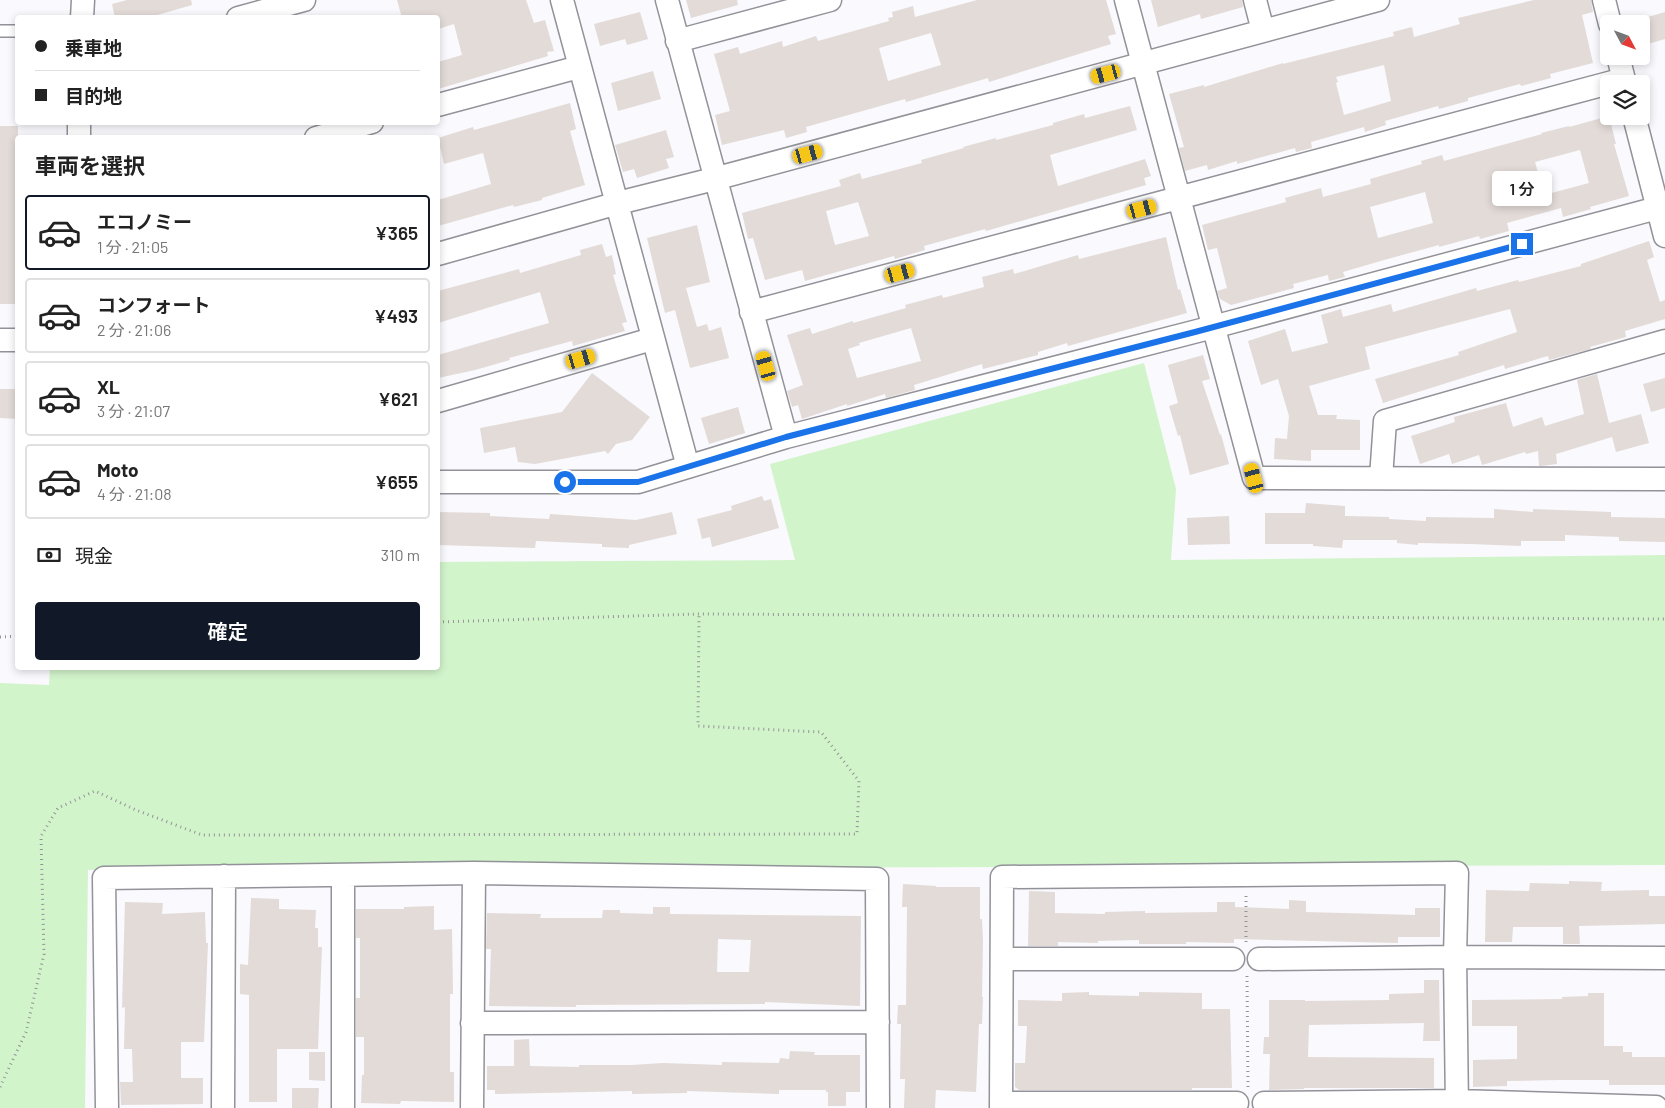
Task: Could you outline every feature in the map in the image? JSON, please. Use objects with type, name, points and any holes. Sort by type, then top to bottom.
[{"type":"street","points":[[82,15],[83,0]]},
{"type":"street","points":[[249,15],[304,0]]},
{"type":"street","points":[[562,0],[688,467]]},
{"type":"street","points":[[667,0],[714,179],[786,437]]},
{"type":"street","points":[[677,41],[830,0]]},
{"type":"street","points":[[1126,0],[1254,478],[1665,479]]},
{"type":"street","points":[[1255,0],[1263,31]]},
{"type":"street","points":[[440,253],[618,203],[714,179],[1378,0]]},
{"type":"street","points":[[1604,0],[1608,15]]},
{"type":"street","points":[[440,104],[580,67]]},
{"type":"street","points":[[751,312],[1600,88]]},
{"type":"street","points":[[326,135],[362,125]]},
{"type":"street","points":[[1636,125],[1665,236]]},
{"type":"street","points":[[440,482],[638,482],[786,437],[1213,327],[1658,208]]},
{"type":"street","points":[[440,400],[652,339]]},
{"type":"street","points":[[0,340],[15,340]]},
{"type":"street","points":[[1381,478],[1385,421],[1665,341]]},
{"type":"street","points":[[1458,1105],[1455,957],[1456,872],[1002,877],[1001,1105],[1250,1100],[1458,1105],[1656,1107]]},
{"type":"street","points":[[472,1108],[474,873]]},
{"type":"street","points":[[107,1108],[104,878],[474,873],[877,879],[878,1108]]},
{"type":"street","points":[[343,875],[343,1108]]},
{"type":"street","points":[[223,1108],[224,876]]},
{"type":"street","points":[[1002,959],[1665,958]]},
{"type":"street","points":[[472,1023],[878,1022]]},
{"type":"lane","points":[[0,31],[15,31]]},
{"type":"path","points":[[440,622],[699,614],[1665,619]]},
{"type":"path","points":[[699,614],[698,726],[821,732],[859,781],[857,834]]},
{"type":"path","points":[[0,637],[15,636]]},
{"type":"path","points":[[1246,875],[1250,1100]]},
{"type":"green space","points":[[1144,363],[1176,489],[1171,560],[1665,555],[1665,865],[88,870],[85,1108],[0,1108],[0,683],[49,685],[50,670],[440,670],[440,562],[795,560],[770,464]]},
{"type":"building","points":[[127,0],[191,0],[192,5],[157,15],[114,15],[112,4]]},
{"type":"building","points":[[397,0],[526,0],[534,23],[545,20],[554,51],[547,52],[548,56],[440,88],[440,61],[462,55],[454,24],[440,28],[440,15],[401,15]]},
{"type":"building","points":[[686,0],[737,0],[738,5],[691,18]]},
{"type":"building","points":[[977,0],[1106,0],[1116,34],[1108,36],[1111,44],[989,82],[988,78],[906,102],[905,99],[806,127],[807,132],[786,138],[784,130],[722,145],[715,115],[730,111],[714,54],[738,47],[740,54],[782,41],[783,47],[816,36],[818,41],[889,21],[888,18],[893,17],[892,12],[913,6],[915,17]],"holes":[[[931,33],[941,65],[888,81],[879,48]]]},
{"type":"building","points":[[1151,0],[1242,0],[1243,7],[1201,19],[1200,14],[1158,27]]},
{"type":"building","points":[[1534,0],[1591,0],[1593,12],[1582,15],[1593,63],[1550,74],[1551,78],[1521,86],[1520,84],[1468,98],[1468,101],[1439,109],[1438,106],[1385,121],[1386,125],[1365,132],[1364,127],[1311,142],[1312,148],[1296,152],[1295,148],[1237,164],[1237,161],[1208,170],[1207,165],[1185,171],[1179,148],[1184,147],[1169,94],[1204,85],[1204,87],[1283,63],[1394,36],[1393,32],[1412,27],[1414,37],[1460,24],[1458,18]],"holes":[[[1384,65],[1391,101],[1344,115],[1336,77]]]},
{"type":"building","points":[[640,12],[648,39],[627,45],[625,39],[600,46],[594,24]]},
{"type":"building","points":[[1665,12],[1665,39],[1650,43],[1650,16]]},
{"type":"building","points":[[653,71],[661,99],[618,111],[611,83]]},
{"type":"building","points":[[570,103],[576,129],[570,131],[585,185],[542,198],[542,200],[514,207],[513,205],[440,225],[440,199],[491,184],[483,153],[444,164],[440,137],[473,127],[474,130]]},
{"type":"building","points":[[1130,106],[1137,130],[1050,155],[1058,186],[1145,159],[1151,176],[1144,178],[1146,185],[986,231],[985,229],[924,246],[925,250],[895,259],[894,256],[805,281],[802,270],[765,280],[753,238],[748,239],[742,213],[841,186],[839,180],[860,173],[862,179],[922,163],[921,160],[963,147],[1053,125],[1053,123],[1084,114],[1085,118]],"holes":[[[858,202],[869,236],[835,245],[826,211]]]},
{"type":"building","points":[[1600,118],[1600,125],[1611,125],[1616,144],[1614,144],[1629,196],[1563,217],[1561,208],[1507,223],[1509,231],[1480,239],[1479,236],[1439,247],[1439,245],[1384,260],[1343,272],[1345,277],[1329,281],[1328,275],[1293,284],[1294,288],[1231,305],[1220,299],[1217,291],[1227,288],[1217,248],[1208,250],[1202,225],[1286,202],[1285,198],[1321,188],[1323,197],[1371,184],[1370,179],[1422,164],[1421,161],[1442,155],[1444,161]],"holes":[[[1580,150],[1589,183],[1544,195],[1535,162]],[[1425,192],[1433,223],[1378,238],[1370,207]]]},
{"type":"building","points":[[0,126],[18,126],[18,135],[15,135],[15,304],[0,304]]},
{"type":"building","points":[[666,130],[674,157],[666,159],[669,168],[637,178],[634,169],[623,172],[615,145]]},
{"type":"building","points":[[697,225],[710,282],[686,288],[697,327],[707,324],[709,331],[721,327],[729,358],[690,368],[675,310],[665,313],[647,238]]},
{"type":"building","points":[[1166,237],[1178,290],[1180,289],[1187,313],[1068,346],[1067,343],[1038,352],[1038,355],[983,369],[982,364],[914,385],[915,390],[886,398],[885,394],[802,419],[798,405],[792,407],[787,391],[803,385],[787,335],[810,328],[812,334],[853,321],[853,323],[906,308],[905,305],[942,295],[943,298],[984,287],[982,277],[1013,269],[1014,274],[1078,255],[1079,259]],"holes":[[[911,328],[921,361],[857,378],[848,349],[860,345],[859,343]]]},
{"type":"building","points":[[1649,241],[1654,257],[1647,260],[1660,302],[1665,300],[1665,319],[1625,331],[1626,337],[1590,347],[1591,349],[1549,360],[1548,356],[1505,369],[1504,365],[1383,403],[1375,379],[1459,355],[1458,352],[1517,332],[1510,309],[1365,347],[1370,369],[1309,386],[1318,415],[1337,415],[1336,419],[1360,420],[1360,450],[1311,450],[1311,461],[1274,459],[1275,438],[1287,439],[1289,416],[1278,379],[1261,385],[1248,341],[1285,329],[1292,352],[1328,343],[1321,315],[1341,309],[1343,317],[1391,304],[1393,312],[1476,288],[1477,291],[1581,266],[1581,264]]},
{"type":"building","points":[[602,244],[606,257],[612,255],[616,274],[613,275],[627,322],[622,323],[625,331],[573,346],[572,341],[509,358],[510,360],[475,370],[440,378],[440,354],[549,323],[540,292],[440,322],[440,290],[519,269],[520,273],[581,255],[580,250]]},
{"type":"building","points":[[1203,355],[1210,379],[1202,381],[1221,434],[1229,464],[1190,475],[1180,435],[1178,436],[1169,406],[1178,403],[1168,365]]},
{"type":"building","points":[[592,373],[650,417],[632,440],[616,444],[608,454],[605,451],[535,464],[518,462],[515,447],[484,453],[480,428],[562,412]]},
{"type":"building","points":[[1597,374],[1609,423],[1641,414],[1649,443],[1616,452],[1612,437],[1556,454],[1557,464],[1541,466],[1539,466],[1538,451],[1526,454],[1525,452],[1482,465],[1479,455],[1452,464],[1449,454],[1420,464],[1411,436],[1455,422],[1454,417],[1506,403],[1513,427],[1542,417],[1545,426],[1584,414],[1577,380]]},
{"type":"building","points":[[1665,378],[1665,408],[1651,412],[1643,384]]},
{"type":"building","points":[[0,389],[15,389],[15,419],[0,418]]},
{"type":"building","points":[[738,407],[745,433],[709,444],[701,418]]},
{"type":"building","points":[[762,496],[764,501],[771,499],[779,528],[712,547],[710,537],[702,539],[697,519],[732,510],[731,506]]},
{"type":"building","points":[[1306,503],[1345,506],[1345,516],[1389,517],[1389,519],[1426,521],[1426,517],[1494,518],[1494,509],[1533,512],[1533,509],[1611,512],[1611,517],[1665,518],[1665,542],[1619,541],[1619,537],[1565,535],[1565,541],[1521,541],[1521,546],[1418,543],[1418,545],[1397,543],[1397,540],[1343,540],[1342,548],[1313,546],[1313,544],[1265,544],[1265,513],[1305,513]]},
{"type":"building","points":[[440,512],[490,513],[490,516],[549,519],[550,514],[636,520],[672,512],[677,534],[629,545],[629,548],[602,547],[602,544],[536,541],[535,548],[440,545]]},
{"type":"building","points":[[1229,516],[1230,544],[1188,545],[1187,518]]},
{"type":"building","points":[[1569,881],[1602,882],[1601,891],[1649,890],[1649,896],[1665,896],[1665,924],[1579,926],[1580,944],[1563,944],[1563,927],[1513,927],[1512,942],[1485,942],[1486,890],[1529,891],[1530,883],[1569,884]]},
{"type":"building","points":[[903,884],[936,887],[980,887],[980,919],[982,919],[983,941],[983,997],[982,1024],[979,1024],[976,1092],[936,1090],[935,1108],[904,1108],[905,1079],[900,1079],[901,1024],[897,1024],[898,1005],[906,1005],[907,907],[902,907]]},
{"type":"building","points":[[1029,891],[1055,892],[1055,913],[1217,912],[1217,902],[1235,902],[1235,907],[1289,909],[1289,900],[1306,901],[1306,912],[1415,915],[1415,908],[1440,908],[1440,937],[1398,937],[1398,943],[1234,939],[1234,943],[1186,942],[1186,944],[1139,944],[1139,940],[1098,941],[1098,943],[1058,942],[1058,946],[1028,946]]},
{"type":"building","points":[[251,898],[279,899],[279,909],[316,910],[315,928],[318,928],[318,947],[322,947],[318,1049],[277,1049],[277,1102],[249,1102],[249,995],[240,994],[240,964],[248,965]]},
{"type":"building","points":[[125,902],[163,903],[162,914],[205,912],[206,943],[208,943],[204,1042],[181,1042],[181,1078],[203,1078],[203,1104],[121,1105],[120,1082],[133,1082],[132,1049],[124,1049],[125,1007],[122,1008]]},
{"type":"building","points":[[434,906],[434,930],[452,929],[453,994],[450,994],[450,1072],[454,1072],[454,1102],[401,1101],[400,1104],[361,1103],[362,1075],[364,1075],[364,1037],[356,1037],[356,998],[360,998],[360,938],[356,938],[356,909],[404,909],[404,907]]},
{"type":"building","points":[[653,907],[670,907],[670,914],[861,916],[860,1006],[765,1002],[765,1004],[576,1005],[576,1007],[489,1006],[491,949],[486,949],[487,913],[541,914],[540,918],[602,918],[603,910],[620,910],[620,913],[653,914]],"holes":[[[718,939],[751,940],[749,972],[717,972]]]},
{"type":"building","points":[[1424,980],[1439,980],[1440,1041],[1423,1041],[1424,1023],[1309,1025],[1308,1057],[1434,1058],[1434,1088],[1304,1088],[1269,1090],[1270,1054],[1263,1054],[1264,1037],[1269,1037],[1269,1000],[1389,1000],[1389,994],[1424,993]]},
{"type":"building","points":[[1089,992],[1089,995],[1139,996],[1139,992],[1202,993],[1202,1009],[1230,1009],[1232,1088],[1192,1088],[1192,1090],[1019,1090],[1015,1087],[1015,1063],[1025,1063],[1027,1026],[1018,1026],[1018,1000],[1062,1001],[1062,993]]},
{"type":"building","points":[[1588,993],[1604,993],[1604,1046],[1623,1046],[1623,1052],[1632,1052],[1632,1057],[1665,1057],[1665,1085],[1609,1085],[1609,1080],[1558,1080],[1507,1081],[1507,1086],[1473,1087],[1473,1060],[1517,1059],[1517,1026],[1472,1026],[1472,1000],[1562,999],[1562,997],[1588,996]]},
{"type":"building","points":[[529,1039],[530,1066],[579,1067],[579,1065],[663,1063],[722,1065],[722,1062],[779,1063],[780,1058],[789,1059],[790,1051],[815,1052],[814,1055],[860,1055],[860,1092],[846,1092],[846,1106],[828,1106],[828,1092],[826,1090],[779,1090],[779,1094],[687,1091],[687,1093],[632,1094],[632,1091],[495,1094],[495,1090],[487,1090],[487,1066],[514,1066],[514,1040]]},
{"type":"building","points":[[309,1052],[325,1052],[325,1081],[309,1080]]},
{"type":"building","points":[[292,1088],[319,1088],[318,1108],[292,1108]]},
{"type":"route","points":[[565,482],[638,482],[786,437],[1195,332],[1522,244]]}]
